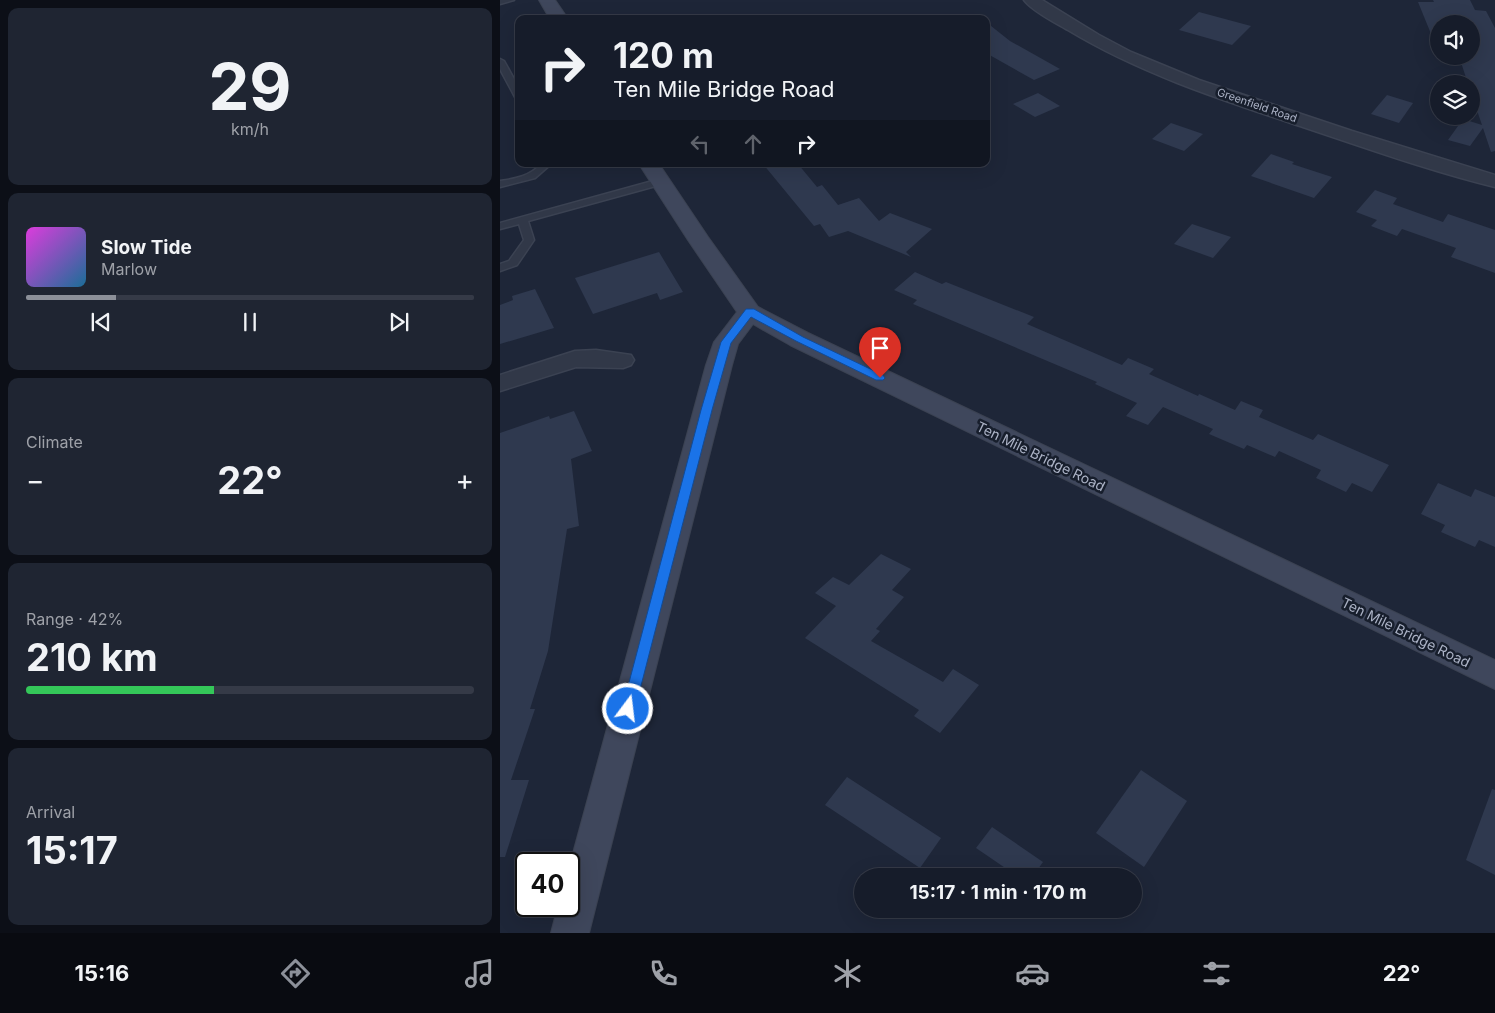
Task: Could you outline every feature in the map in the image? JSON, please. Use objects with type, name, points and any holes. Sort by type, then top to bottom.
[{"type":"street","points":[[547,0],[556,15]]},
{"type":"street","name":"Greenfield Road","points":[[1032,0],[1081,32],[1132,58],[1228,96],[1424,161],[1495,181]]},
{"type":"street","name":"Ten Mile Bridge Road","points":[[654,173],[750,312],[799,339],[1495,675]]},
{"type":"street","points":[[570,933],[719,365],[726,342],[750,312]]},
{"type":"street","points":[[500,383],[575,359],[623,360]]},
{"type":"lane","points":[[500,2],[510,0]]},
{"type":"lane","points":[[500,61],[515,89]]},
{"type":"lane","points":[[500,184],[520,181],[534,176],[543,167]]},
{"type":"lane","points":[[500,226],[523,220],[654,173]]},
{"type":"lane","points":[[500,268],[513,263],[529,240],[523,220]]},
{"type":"building","points":[[1433,0],[1470,0],[1475,10],[1486,11],[1495,28],[1495,151],[1491,152],[1483,128],[1470,146],[1448,140],[1459,125],[1482,125],[1480,119],[1480,75],[1465,75],[1462,65],[1480,65],[1480,15],[1430,15],[1430,31],[1418,2],[1434,2]]},
{"type":"building","points":[[1199,12],[1251,26],[1232,45],[1179,30]]},
{"type":"building","points":[[990,25],[1010,41],[1060,69],[1034,80],[990,55]]},
{"type":"building","points":[[1038,93],[1060,106],[1035,117],[1013,104]]},
{"type":"building","points":[[1387,95],[1413,103],[1399,123],[1371,114]]},
{"type":"building","points":[[1171,123],[1203,134],[1184,151],[1152,139]]},
{"type":"building","points":[[1271,154],[1294,162],[1292,164],[1332,177],[1314,198],[1251,176]]},
{"type":"building","points":[[765,167],[800,167],[817,187],[822,185],[838,205],[859,198],[879,221],[890,213],[932,229],[906,252],[911,257],[848,231],[829,237],[820,224],[814,226]]},
{"type":"building","points":[[1375,190],[1397,198],[1393,204],[1443,222],[1448,214],[1495,230],[1495,273],[1451,257],[1456,248],[1402,229],[1397,236],[1371,226],[1377,220],[1356,212]]},
{"type":"building","points":[[1192,224],[1231,237],[1213,258],[1174,244]]},
{"type":"building","points":[[659,252],[683,292],[660,300],[657,293],[593,314],[575,278]]},
{"type":"building","points":[[915,272],[942,284],[946,282],[1034,317],[1027,324],[1122,365],[1128,358],[1154,369],[1149,374],[1198,396],[1199,394],[1235,410],[1241,401],[1263,410],[1259,417],[1313,440],[1318,434],[1389,465],[1372,492],[1352,483],[1346,492],[1316,478],[1321,470],[1279,451],[1275,457],[1247,445],[1244,449],[1209,434],[1213,429],[1163,407],[1148,425],[1126,416],[1137,403],[1095,384],[1097,382],[913,304],[917,300],[894,290]]},
{"type":"building","points":[[535,289],[554,328],[500,344],[500,305],[513,300],[512,296]]},
{"type":"building","points":[[574,411],[592,451],[571,459],[579,526],[567,529],[548,651],[530,709],[535,709],[511,780],[529,780],[505,857],[500,857],[500,433],[549,416],[550,419]]},
{"type":"building","points":[[1438,483],[1471,497],[1475,489],[1495,497],[1495,547],[1479,540],[1475,547],[1441,532],[1445,525],[1421,514]]},
{"type":"building","points":[[881,554],[911,569],[892,590],[904,597],[876,629],[880,631],[871,641],[943,682],[953,669],[979,685],[940,733],[914,716],[919,710],[805,638],[836,606],[815,593],[833,577],[849,585]]},
{"type":"building","points":[[1141,770],[1187,801],[1144,867],[1096,833]]},
{"type":"building","points":[[847,777],[941,838],[920,868],[825,805]]},
{"type":"building","points":[[1492,789],[1495,790],[1495,875],[1466,860]]},
{"type":"building","points":[[992,827],[1043,862],[1039,868],[1005,868],[976,848]]},
{"type":"route","points":[[628,709],[706,410],[726,342],[750,312],[799,339],[880,378]]}]
